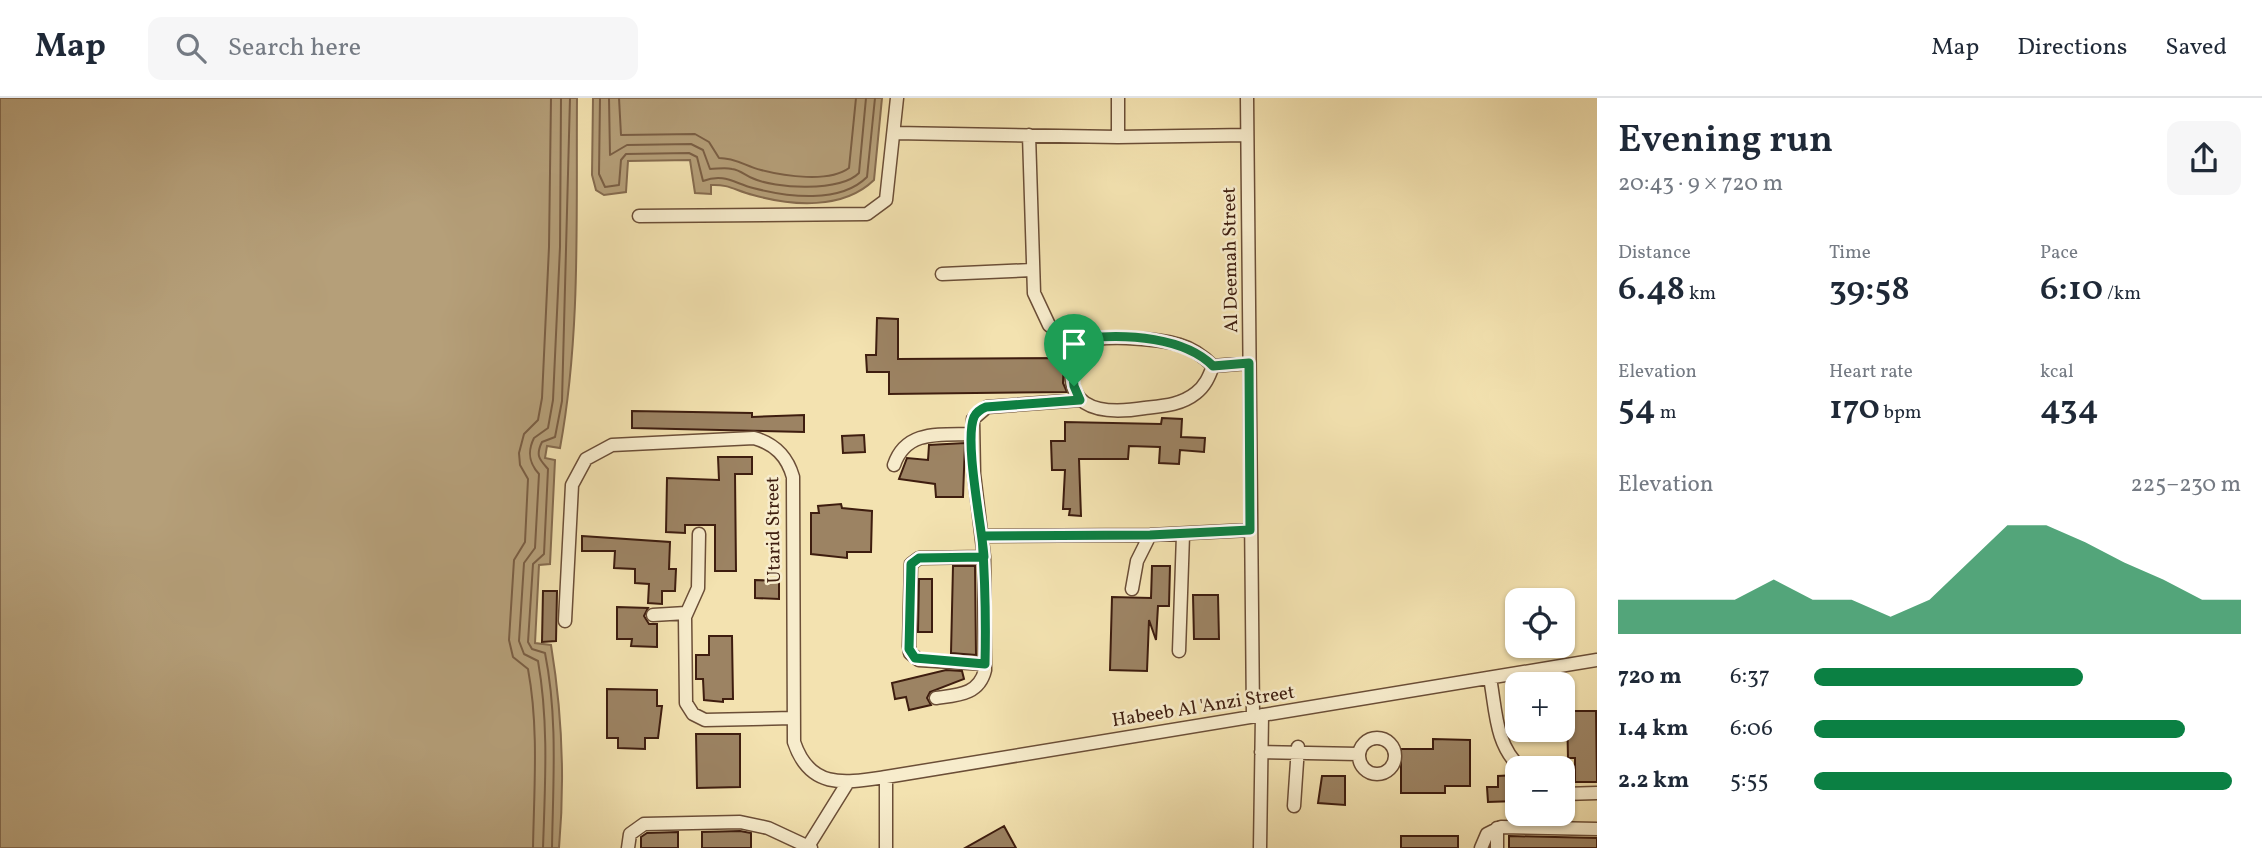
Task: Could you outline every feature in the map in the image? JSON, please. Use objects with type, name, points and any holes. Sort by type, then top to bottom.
[{"type":"street","points":[[639,216],[867,214],[886,200],[897,98]]},
{"type":"street","points":[[1118,98],[1118,137]]},
{"type":"street","name":"Al Deemah Street","points":[[1247,98],[1250,530],[1261,752],[1260,848]]},
{"type":"street","points":[[895,133],[1118,137],[1247,135]]},
{"type":"street","points":[[1029,135],[1032,270],[1039,310],[1061,337],[1076,346]]},
{"type":"street","points":[[942,274],[1032,270]]},
{"type":"street","points":[[1076,346],[1094,338],[1172,342],[1194,351],[1213,366],[1249,363]]},
{"type":"street","points":[[1076,346],[1073,380],[1080,400],[1087,406],[1104,411],[1176,403],[1203,386],[1213,366]]},
{"type":"street","points":[[936,698],[971,691],[983,677],[985,664],[984,557],[975,487],[972,434],[976,414],[986,407],[1080,400]]},
{"type":"street","points":[[894,465],[902,449],[916,438],[972,434]]},
{"type":"street","name":"Utarid Street","points":[[565,621],[571,492],[577,471],[586,459],[612,444],[741,437],[765,441],[783,456],[793,477],[794,742],[804,764],[824,778],[848,782],[886,777]]},
{"type":"street","points":[[982,536],[1150,535],[1250,530]]},
{"type":"street","points":[[699,534],[698,588],[686,613],[686,704],[693,714],[711,720],[792,718]]},
{"type":"street","points":[[1179,651],[1183,534]]},
{"type":"street","points":[[1132,589],[1137,561],[1150,535]]},
{"type":"street","points":[[984,557],[919,558],[911,564],[909,646],[910,653],[919,660],[985,664]]},
{"type":"street","points":[[653,615],[686,613]]},
{"type":"street","name":"Habeeb Al 'Anzi Street","points":[[886,777],[1597,660]]},
{"type":"street","points":[[1490,678],[1502,742],[1509,756]]},
{"type":"street","points":[[1294,806],[1298,750]]},
{"type":"street","points":[[1261,752],[1298,750],[1358,754]]},
{"type":"street","points":[[886,777],[886,848]]},
{"type":"street","points":[[628,848],[631,834],[644,824],[740,822],[768,828],[809,848],[848,782]]},
{"type":"street","points":[[1575,793],[1597,793]]},
{"type":"street","points":[[1497,828],[1497,848]]},
{"type":"street","points":[[1481,848],[1487,834],[1497,828],[1597,829]]},
{"type":"water","points":[[0,98],[577,98],[576,274],[571,362],[560,448],[547,446],[545,458],[555,460],[550,564],[539,565],[535,643],[551,645],[558,695],[562,772],[559,848],[0,848]]},
{"type":"water","points":[[593,98],[882,98],[874,180],[848,197],[832,201],[784,202],[717,185],[711,185],[711,194],[695,193],[690,160],[628,161],[626,192],[604,195],[596,190],[592,175]]},
{"type":"building","points":[[877,318],[898,319],[898,359],[1064,358],[1063,383],[1067,392],[889,394],[889,372],[867,372],[866,355],[876,355]]},
{"type":"building","points":[[632,411],[752,413],[752,417],[804,415],[804,432],[632,428]]},
{"type":"building","points":[[1162,418],[1182,419],[1181,437],[1205,438],[1204,452],[1180,450],[1179,464],[1159,463],[1160,447],[1129,446],[1128,459],[1079,459],[1081,516],[1069,515],[1070,509],[1063,509],[1065,470],[1052,470],[1051,441],[1065,441],[1065,422],[1161,424]]},
{"type":"building","points":[[864,435],[865,452],[843,453],[842,436]]},
{"type":"building","points":[[965,443],[963,497],[936,497],[935,484],[899,479],[907,458],[928,460],[929,445]]},
{"type":"building","points":[[718,457],[752,457],[752,474],[735,474],[736,571],[715,571],[715,525],[685,525],[685,533],[666,532],[667,478],[719,480]]},
{"type":"building","points":[[841,504],[842,508],[872,511],[871,552],[847,552],[847,558],[811,554],[811,513],[819,513],[818,506]]},
{"type":"building","points":[[582,536],[670,542],[669,569],[676,569],[675,591],[662,591],[662,604],[648,603],[649,584],[635,583],[635,569],[614,568],[615,551],[582,551]]},
{"type":"building","points":[[953,566],[975,566],[976,655],[951,653]]},
{"type":"building","points":[[1152,566],[1170,566],[1169,606],[1158,606],[1156,640],[1149,620],[1147,671],[1110,670],[1112,597],[1151,598]]},
{"type":"building","points":[[919,579],[932,579],[932,632],[918,632]]},
{"type":"building","points":[[755,580],[779,581],[779,599],[755,598]]},
{"type":"building","points":[[543,591],[557,591],[556,641],[542,642]]},
{"type":"building","points":[[1193,595],[1218,595],[1219,639],[1194,639]]},
{"type":"building","points":[[617,607],[648,608],[644,616],[649,624],[657,624],[657,647],[631,646],[632,639],[617,639]]},
{"type":"building","points":[[709,636],[732,636],[733,699],[723,699],[723,702],[704,700],[703,679],[696,679],[696,655],[709,655]]},
{"type":"building","points":[[946,670],[962,671],[964,679],[930,692],[927,698],[931,705],[909,710],[906,697],[895,699],[892,683]]},
{"type":"building","points":[[607,689],[657,690],[657,706],[662,706],[658,738],[645,738],[645,749],[618,748],[618,738],[607,738]]},
{"type":"building","points":[[1575,711],[1596,711],[1597,782],[1575,782],[1575,756],[1568,756],[1568,742],[1575,742]]},
{"type":"building","points":[[696,734],[740,734],[740,787],[697,788]]},
{"type":"building","points":[[1433,739],[1470,740],[1470,786],[1445,786],[1445,793],[1401,793],[1401,749],[1433,749]]},
{"type":"building","points":[[1322,776],[1345,776],[1345,805],[1318,803]]},
{"type":"building","points":[[1498,776],[1505,776],[1505,801],[1488,802],[1487,787],[1498,787]]},
{"type":"building","points":[[1004,826],[1016,848],[965,848]]},
{"type":"building","points":[[678,832],[678,848],[641,848],[641,837],[647,833]]},
{"type":"building","points":[[702,832],[751,833],[751,848],[702,848]]},
{"type":"building","points":[[1401,836],[1458,836],[1458,848],[1401,848]]},
{"type":"building","points":[[1509,836],[1597,838],[1597,848],[1509,848]]},
{"type":"route","points":[[1074,386],[1074,352],[1076,346],[1087,338],[1172,342],[1194,351],[1213,366],[1249,363],[1250,530],[1150,535],[982,536],[984,557],[985,598],[985,664],[915,658],[909,649],[908,569],[911,564],[919,558],[984,557],[976,500],[973,419],[986,407],[1080,400],[1074,386]]}]
